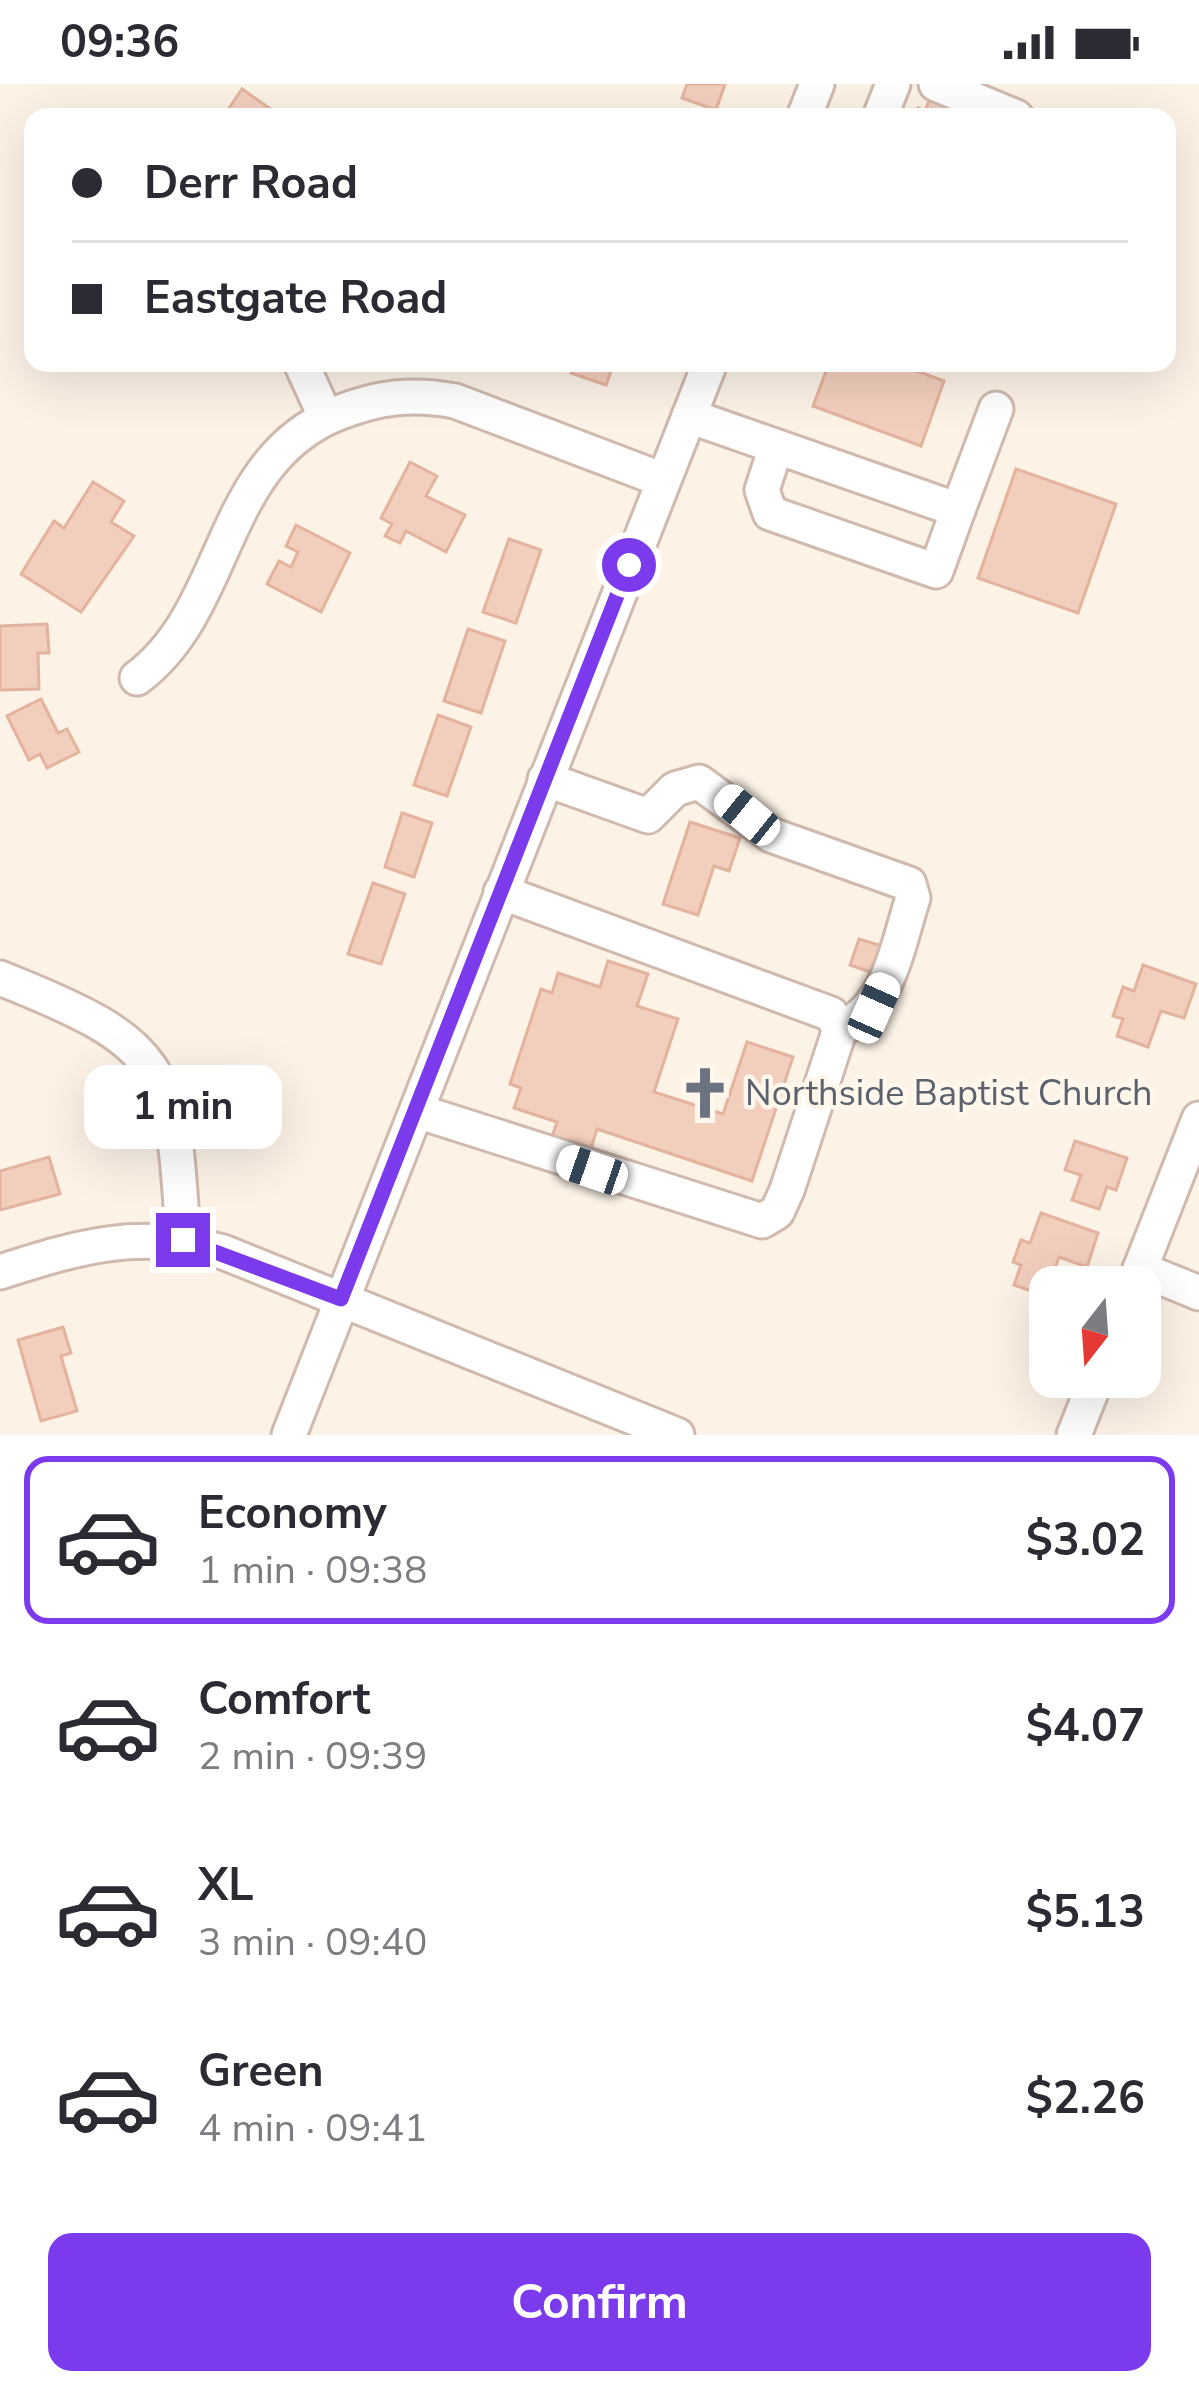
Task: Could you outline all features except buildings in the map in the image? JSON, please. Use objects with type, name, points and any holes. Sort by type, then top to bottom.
[{"type":"street","points":[[935,84],[994,108]]},
{"type":"street","points":[[305,372],[326,418]]},
{"type":"street","points":[[289,1435],[706,372]]},
{"type":"street","points":[[137,678],[160,661],[187,623],[256,476],[297,435],[364,403],[426,395],[513,420],[663,480]]},
{"type":"street","points":[[776,447],[762,490],[770,513],[936,571],[996,409]]},
{"type":"street","points":[[689,416],[958,510]]},
{"type":"street","points":[[417,1112],[762,1221],[777,1212],[840,1029],[874,1008],[914,898],[909,884],[771,835],[699,782],[675,789],[648,816],[545,779]]},
{"type":"street","points":[[501,892],[831,1014],[840,1029]]},
{"type":"street","points":[[0,978],[104,1022],[150,1060],[172,1111],[183,1240]]},
{"type":"street","points":[[1141,1266],[1199,1119]]},
{"type":"street","points":[[0,1272],[117,1240],[183,1240],[677,1435]]},
{"type":"street","points":[[1161,1284],[1199,1293]]},
{"type":"street","points":[[1074,1435],[1089,1398]]},
{"type":"place","name":"Northside Baptist Church","points":[[705,1093]]},
{"type":"route","points":[[183,1240],[341,1299],[629,565]]}]
